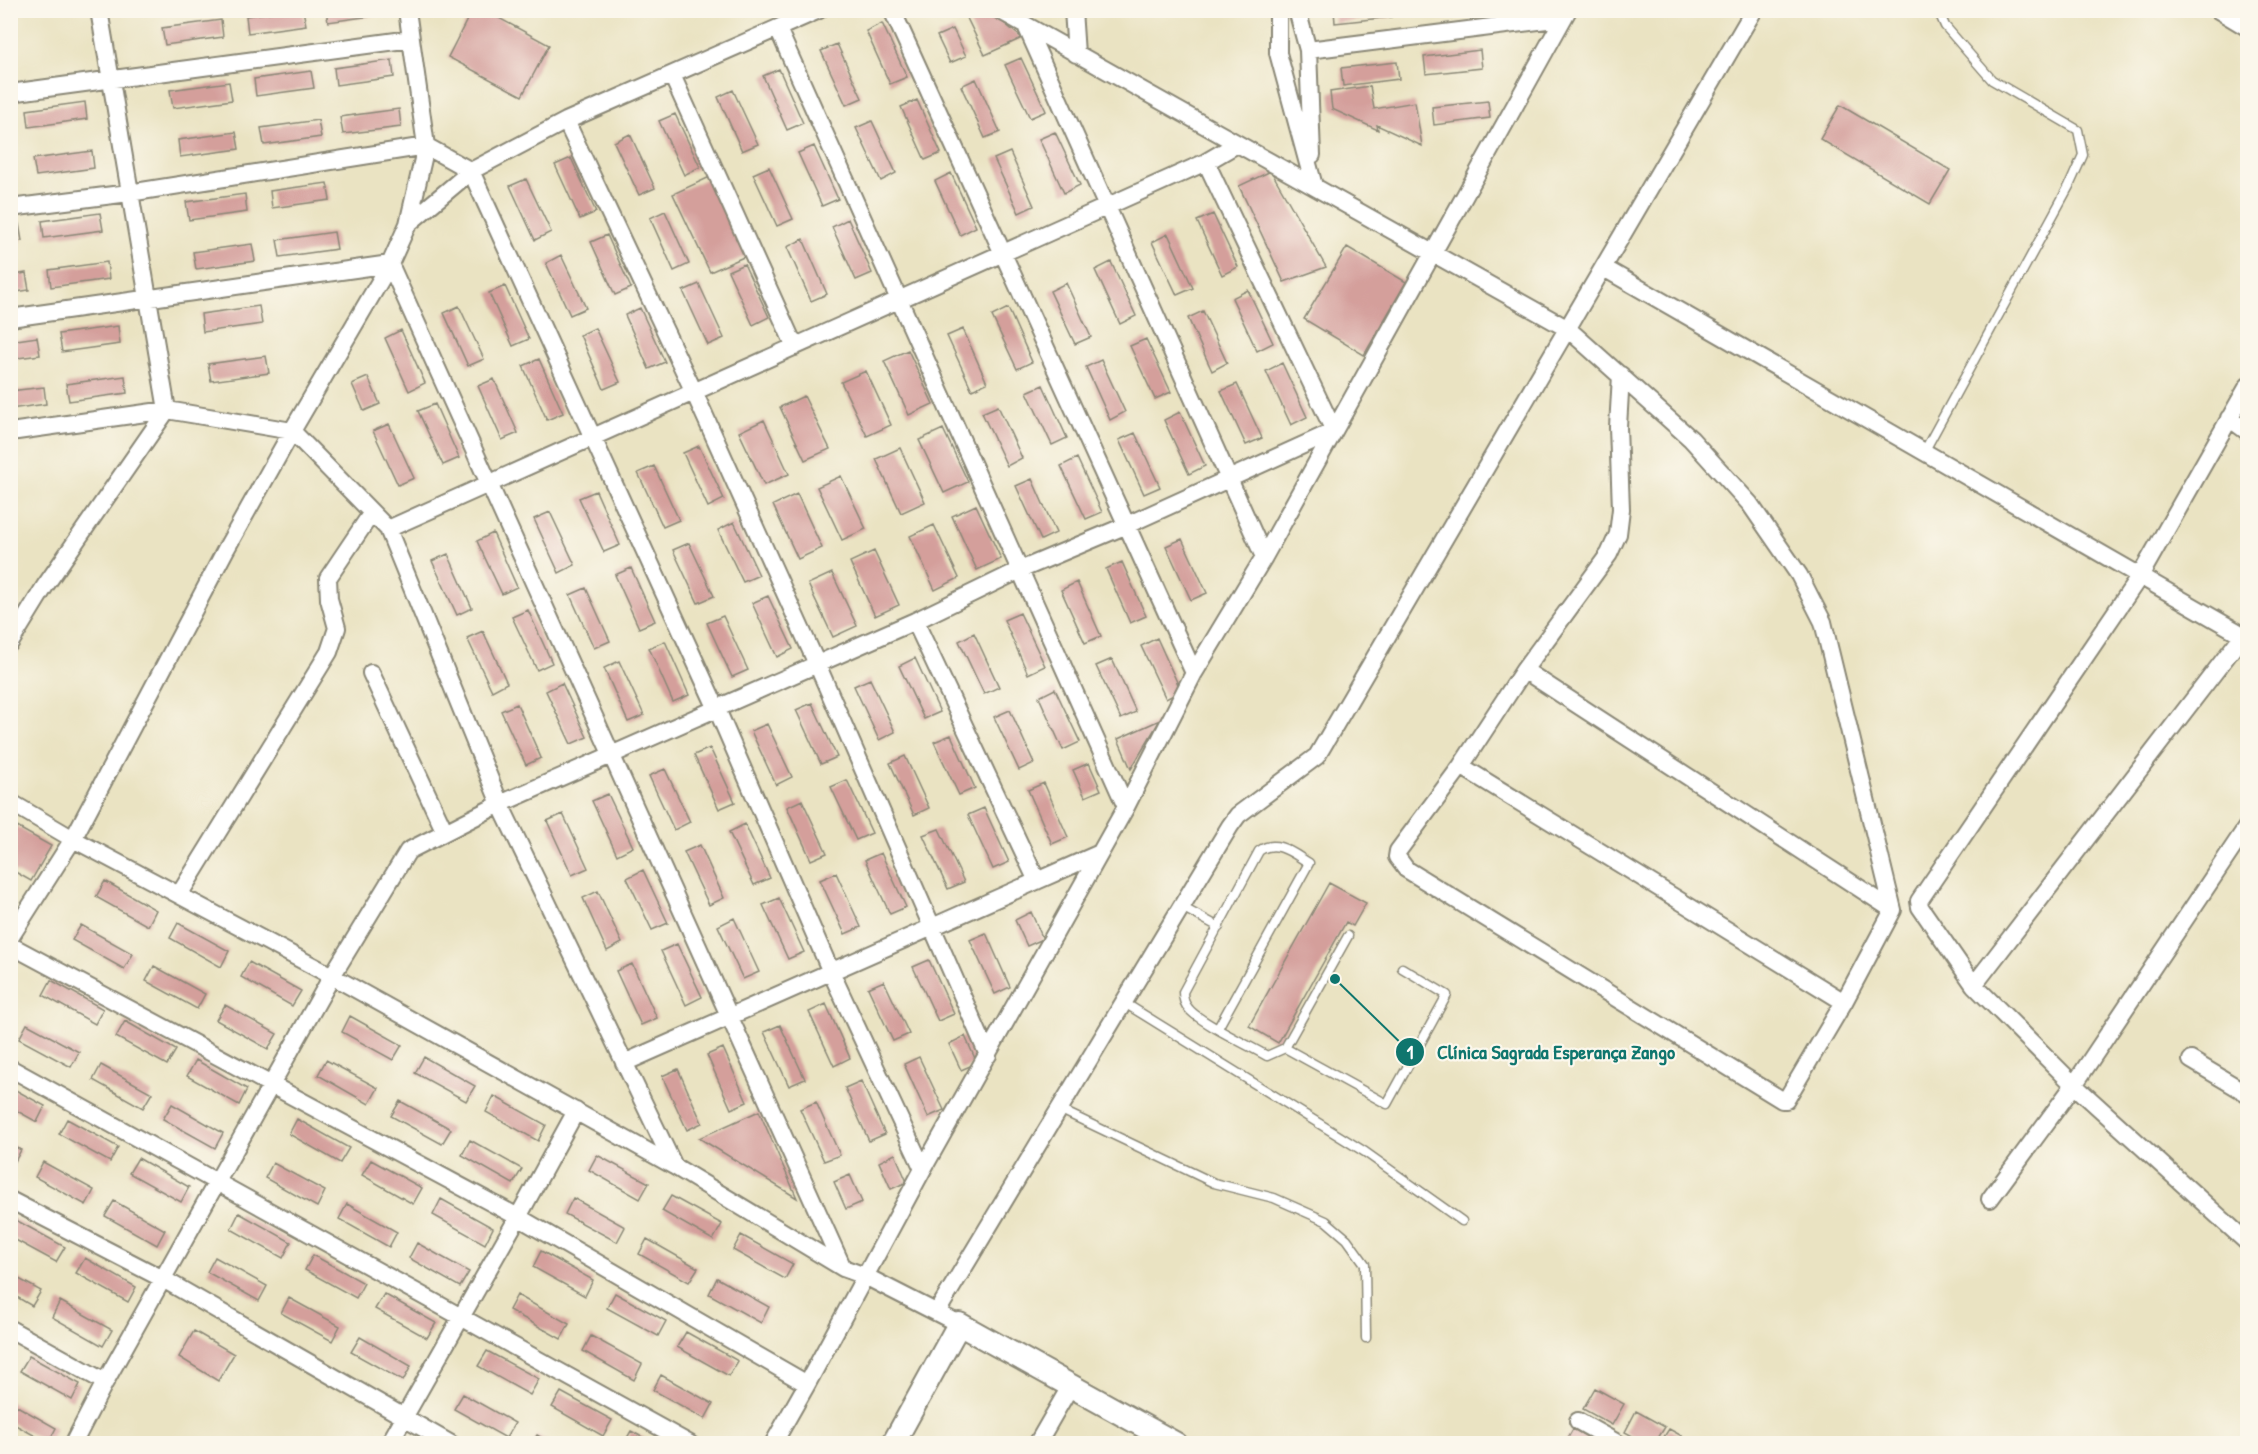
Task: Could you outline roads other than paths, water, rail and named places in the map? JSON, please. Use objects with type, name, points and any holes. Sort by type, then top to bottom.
[{"type":"street","points":[[10,643],[45,586],[167,410],[99,10]]},
{"type":"street","points":[[10,938],[73,839],[226,549],[390,264],[408,224],[426,146],[407,10]]},
{"type":"street","points":[[408,224],[471,171],[566,121],[819,10]]},
{"type":"street","points":[[892,10],[1194,673]]},
{"type":"street","points":[[999,10],[1568,329],[1621,375],[1691,439],[1750,504],[1799,575],[1823,622],[1893,910],[1789,1098],[1782,1100],[1416,875],[1400,863],[1397,857],[1398,851],[1461,766],[1524,670],[1609,554],[1618,534],[1621,509],[1618,427],[1621,375]]},
{"type":"street","points":[[1073,10],[1076,54]]},
{"type":"street","points":[[1278,10],[1278,53],[1314,186]]},
{"type":"street","points":[[1297,10],[1308,50],[1314,186]]},
{"type":"street","points":[[937,1312],[1180,905],[1238,815],[1317,756],[1754,10]]},
{"type":"street","points":[[2218,10],[2247,27]]},
{"type":"street","points":[[1308,50],[1566,14]]},
{"type":"street","points":[[773,1443],[923,1169],[1126,807],[1194,673],[1264,557],[1566,14]]},
{"type":"street","points":[[1026,26],[1264,557]]},
{"type":"street","points":[[778,29],[1126,807]]},
{"type":"street","points":[[10,93],[411,39]]},
{"type":"street","points":[[672,75],[795,346]]},
{"type":"street","points":[[566,121],[694,392],[817,664],[988,1055]]},
{"type":"street","points":[[388,530],[1206,162],[1237,144]]},
{"type":"street","points":[[10,208],[129,193],[426,146],[471,171],[716,707],[831,972],[923,1169]]},
{"type":"street","points":[[1206,162],[1334,431]]},
{"type":"street","points":[[10,318],[390,264]]},
{"type":"street","points":[[390,264],[843,1268]]},
{"type":"street","points":[[1604,268],[2245,636],[1974,985]]},
{"type":"street","points":[[2247,386],[2139,576],[1919,901],[1920,907],[1974,985],[2074,1085],[2247,1243]]},
{"type":"street","points":[[10,432],[167,410],[292,431],[388,530],[500,804],[674,1166]]},
{"type":"street","points":[[2229,418],[2247,432]]},
{"type":"street","points":[[73,1443],[332,976],[408,851],[500,804],[915,621],[1020,570],[1334,431]]},
{"type":"street","points":[[179,895],[329,652],[337,628],[329,599],[328,578],[371,514]]},
{"type":"street","points":[[915,621],[1037,881]]},
{"type":"street","points":[[1524,670],[1893,910]]},
{"type":"street","points":[[371,673],[445,832]]},
{"type":"street","points":[[1461,766],[1844,1002]]},
{"type":"street","points":[[10,802],[73,839],[332,976],[576,1111],[674,1166],[843,1268],[865,1276],[937,1312],[1071,1385],[1167,1441]]},
{"type":"street","points":[[1990,1199],[2074,1085],[2247,825]]},
{"type":"street","points":[[624,1063],[1100,853]]},
{"type":"street","points":[[10,945],[518,1217],[807,1384]]},
{"type":"street","points":[[2191,1060],[2247,1094]]},
{"type":"street","points":[[10,1068],[690,1443]]},
{"type":"street","points":[[389,1443],[576,1111]]},
{"type":"street","points":[[10,1200],[163,1279],[403,1418],[451,1443]]},
{"type":"street","points":[[893,1443],[959,1324]]},
{"type":"street","points":[[10,1329],[105,1382]]},
{"type":"street","points":[[1037,1443],[1071,1385]]},
{"type":"street","points":[[1578,1421],[1619,1443]]},
{"type":"lane","points":[[1924,452],[2069,186],[2083,155],[2078,130],[1992,80],[1945,26],[1938,10]]},
{"type":"lane","points":[[1218,1028],[1309,863],[1281,847],[1265,847],[1260,851],[1184,992],[1183,999],[1191,1012],[1218,1028],[1267,1056],[1285,1048],[1348,936]]},
{"type":"lane","points":[[1180,905],[1219,927]]},
{"type":"lane","points":[[1285,1048],[1386,1104],[1447,995],[1402,968]]},
{"type":"lane","points":[[1122,1001],[1365,1152],[1462,1221]]},
{"type":"lane","points":[[1058,1109],[1214,1183],[1274,1198],[1326,1221],[1347,1239],[1365,1264],[1366,1338]]},
{"type":"place","name":"Clínica Sagrada Esperança Zango","points":[[1335,979]]}]
